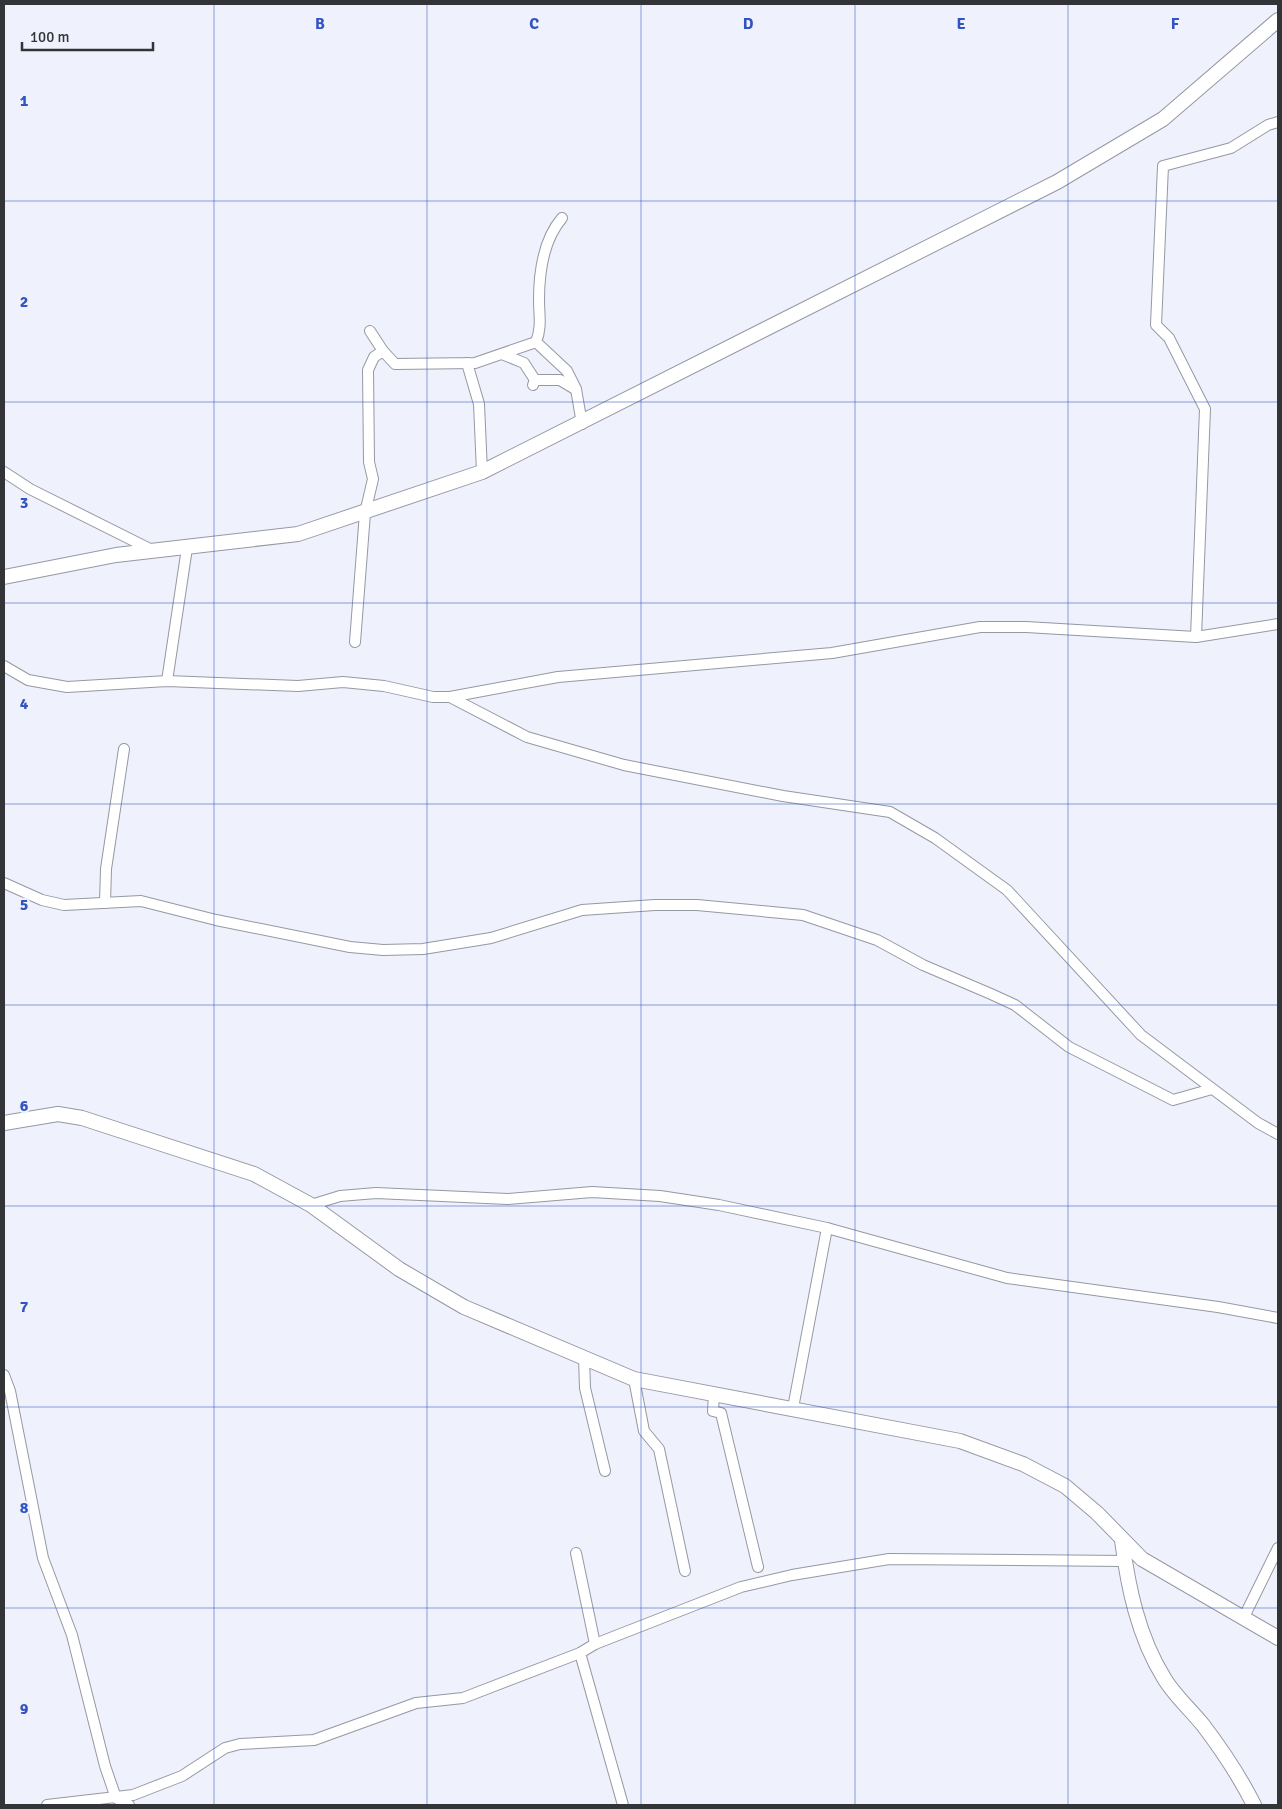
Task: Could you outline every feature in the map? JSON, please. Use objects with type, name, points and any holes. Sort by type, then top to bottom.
[{"type":"street","points":[[4,577],[116,555],[298,534],[482,472],[582,424],[643,390],[1057,182],[1163,119],[1278,20]]},
{"type":"street","points":[[1196,637],[1204,409],[1169,338],[1156,325],[1163,166],[1232,148],[1268,125],[1278,122]]},
{"type":"street","points":[[536,342],[540,330],[540,286],[547,242],[552,229],[562,218]]},
{"type":"street","points":[[370,331],[383,351],[395,364],[475,363],[536,342]]},
{"type":"street","points":[[536,342],[566,371],[576,389],[582,424]]},
{"type":"street","points":[[355,642],[365,513],[373,478],[369,462],[368,370],[374,357],[383,351]]},
{"type":"street","points":[[502,354],[524,363],[534,383],[560,380],[576,389]]},
{"type":"street","points":[[467,363],[479,404],[482,472]]},
{"type":"street","points":[[4,472],[30,489],[155,551]]},
{"type":"street","points":[[167,680],[187,548]]},
{"type":"street","points":[[4,666],[28,680],[67,687],[167,680],[298,686],[343,682],[384,686],[433,697],[450,697],[558,677],[832,653],[980,627],[1026,627],[1196,637],[1278,624]]},
{"type":"street","points":[[450,697],[526,737],[624,765],[783,796],[890,812],[935,838],[1007,890],[1141,1035],[1258,1123],[1278,1134]]},
{"type":"street","points":[[105,903],[106,869],[124,749]]},
{"type":"street","points":[[4,883],[42,900],[64,905],[141,901],[216,920],[350,947],[383,950],[423,949],[492,938],[582,910],[655,905],[697,905],[803,916],[877,940],[923,965],[1015,1005],[1069,1047],[1173,1100],[1212,1089]]},
{"type":"street","points":[[4,1122],[58,1114],[82,1118],[254,1174],[311,1205],[431,1289],[464,1307],[634,1379],[960,1441],[1016,1461],[1065,1486],[1097,1513],[1142,1559],[1278,1638]]},
{"type":"street","points":[[311,1205],[340,1196],[376,1193],[508,1198],[592,1192],[660,1196],[719,1205],[827,1228],[1007,1278],[1218,1307],[1278,1318]]},
{"type":"street","points":[[793,1408],[827,1228]]},
{"type":"street","points":[[584,1358],[585,1388],[605,1471]]},
{"type":"street","points":[[4,1375],[10,1391],[43,1558],[72,1635],[105,1766],[116,1798],[129,1805]]},
{"type":"street","points":[[634,1379],[644,1431],[659,1449],[685,1571]]},
{"type":"street","points":[[714,1394],[714,1411],[721,1413],[758,1567]]},
{"type":"street","points":[[1122,1540],[1125,1561],[1143,1636],[1164,1679],[1204,1726],[1242,1782],[1254,1805]]},
{"type":"street","points":[[1243,1619],[1278,1548]]},
{"type":"street","points":[[576,1553],[595,1644]]},
{"type":"street","points":[[47,1805],[133,1795],[182,1776],[225,1748],[240,1744],[314,1740],[416,1702],[463,1698],[580,1653],[595,1644],[741,1588],[792,1574],[879,1560],[995,1558],[1125,1561]]},
{"type":"street","points":[[580,1653],[623,1805]]}]
